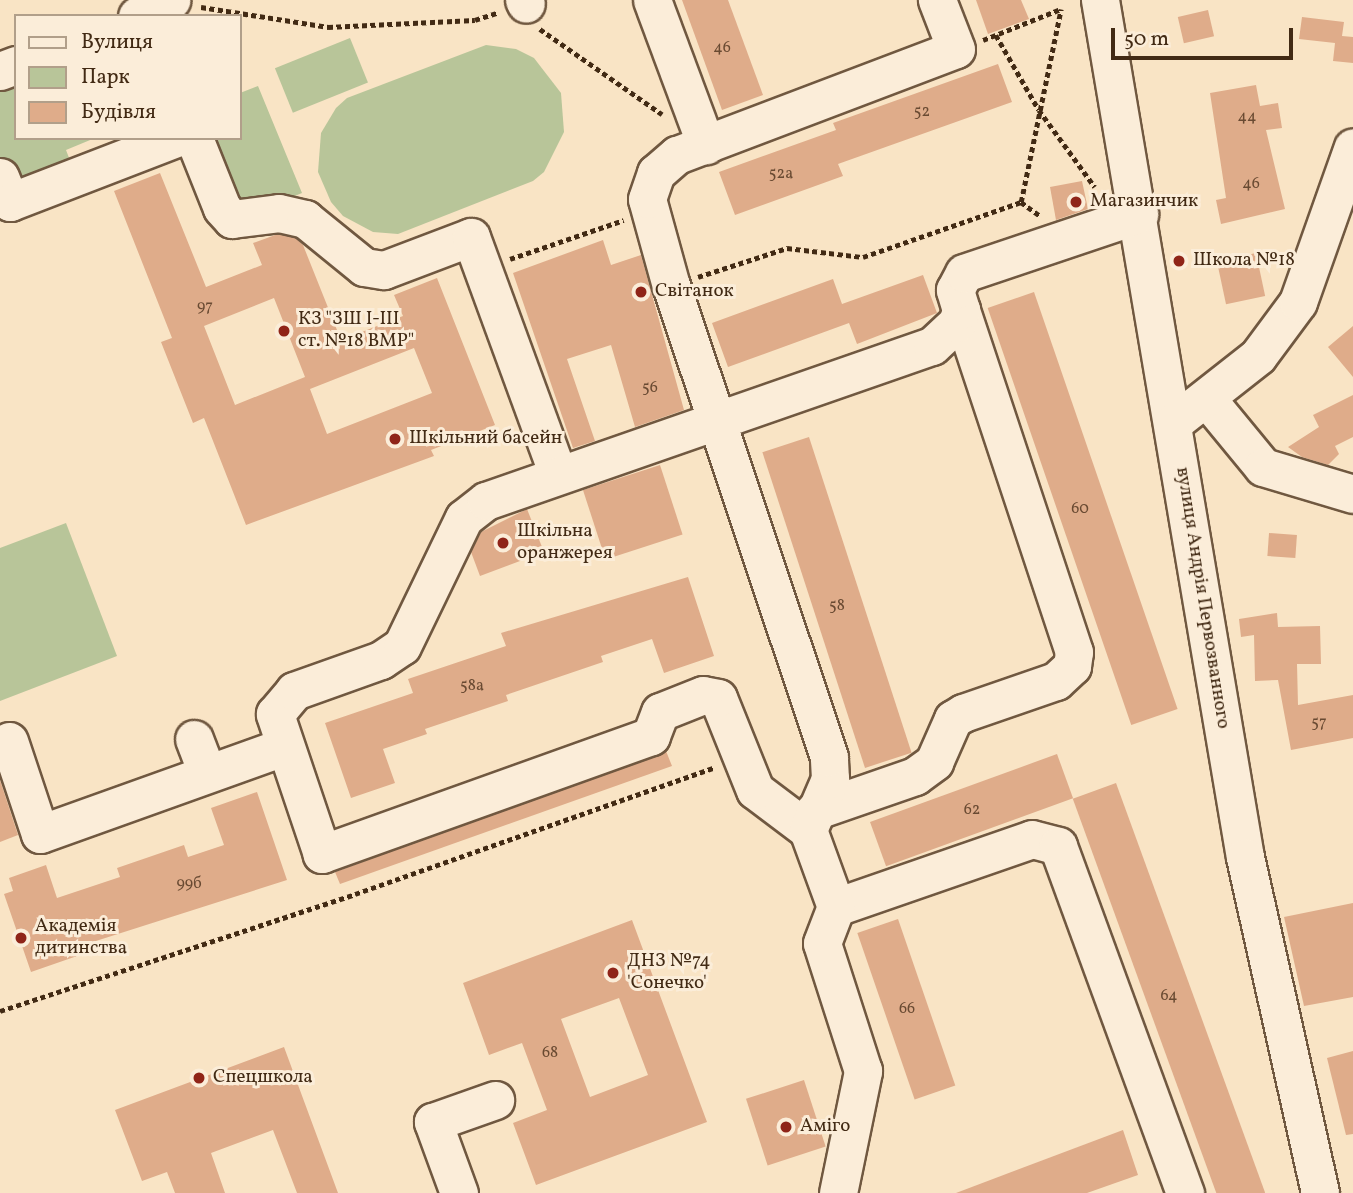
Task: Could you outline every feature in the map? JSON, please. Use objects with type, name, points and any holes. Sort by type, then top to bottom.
[{"type":"street","points":[[652,0],[706,145]]},
{"type":"street","points":[[838,1193],[863,1071],[861,1055],[822,943],[836,907],[811,820],[830,779],[829,757],[647,212],[656,173],[677,155],[956,49],[937,0]]},
{"type":"street","name":"вулиця Андрія Первозванного","points":[[1100,0],[1139,214],[1249,879],[1320,1193]]},
{"type":"street","points":[[142,14],[172,1]]},
{"type":"street","points":[[0,177],[10,202],[171,140]]},
{"type":"street","points":[[195,140],[222,208],[232,219],[279,213],[305,219],[364,267],[374,270],[471,237],[558,475]]},
{"type":"street","points":[[1174,423],[1258,356],[1298,302],[1353,147]]},
{"type":"street","points":[[961,310],[952,332],[932,346],[717,424],[486,501],[464,518],[402,646],[381,660],[286,697],[275,714],[283,747],[323,854],[651,736],[660,712],[703,695],[718,698],[762,799],[811,820],[915,776],[934,762],[953,719],[963,713],[1056,681],[1072,666],[1074,652],[955,290],[964,273],[1139,214]]},
{"type":"street","points":[[1207,399],[1263,467],[1353,494]]},
{"type":"street","points":[[194,739],[207,773]]},
{"type":"street","points":[[9,741],[40,834],[283,747]]},
{"type":"street","points":[[836,907],[1032,839],[1058,846],[1185,1193]]},
{"type":"street","points":[[459,1193],[433,1122],[495,1100]]},
{"type":"path","points":[[172,1],[328,27],[475,20],[525,2],[540,29],[706,145]]},
{"type":"path","points":[[671,286],[787,248],[863,257],[1021,202],[1061,9],[956,49]]},
{"type":"path","points":[[996,35],[1039,110],[1095,187]]},
{"type":"path","points":[[483,269],[647,212]]},
{"type":"path","points":[[0,1010],[355,894],[743,757]]},
{"type":"green space","points":[[350,38],[368,83],[293,113],[275,68]]},
{"type":"green space","points":[[486,45],[516,49],[534,58],[561,93],[564,132],[544,172],[533,181],[398,234],[373,232],[343,216],[331,202],[318,172],[321,133],[336,108],[347,98]]},
{"type":"green space","points":[[14,81],[14,140],[90,140],[66,150],[76,176],[10,202],[0,177],[0,87]]},
{"type":"green space","points":[[258,86],[302,193],[246,216],[215,140],[242,140],[242,92]]},
{"type":"green space","points":[[66,523],[117,656],[0,701],[0,548]]},
{"type":"building","points":[[682,0],[728,0],[763,95],[722,110]]},
{"type":"building","points":[[976,0],[1021,0],[1029,19],[988,34]]},
{"type":"building","points":[[1208,10],[1214,36],[1184,43],[1178,17]]},
{"type":"building","points":[[1302,17],[1344,22],[1342,36],[1353,37],[1353,63],[1333,61],[1335,43],[1299,39]]},
{"type":"building","points":[[998,64],[1012,102],[838,164],[843,176],[735,215],[719,172],[836,130],[833,123]]},
{"type":"building","points":[[1256,85],[1260,106],[1278,103],[1282,128],[1266,130],[1285,209],[1221,224],[1216,200],[1226,198],[1210,93]]},
{"type":"building","points":[[160,173],[206,287],[262,265],[253,243],[278,234],[296,238],[303,245],[341,340],[403,316],[394,295],[437,278],[495,425],[431,450],[434,456],[246,525],[204,418],[193,423],[161,342],[172,338],[114,191]],"holes":[[[274,298],[305,377],[235,405],[204,326]],[[414,348],[432,393],[327,434],[310,389]]]},
{"type":"building","points":[[1082,181],[1088,209],[1056,220],[1050,187]]},
{"type":"building","points":[[603,240],[611,265],[641,255],[684,410],[635,427],[611,345],[567,359],[595,441],[573,448],[513,273]]},
{"type":"building","points":[[1256,253],[1265,296],[1226,304],[1217,261]]},
{"type":"building","points":[[923,275],[937,313],[857,344],[849,323],[728,367],[712,323],[833,279],[842,304]]},
{"type":"building","points":[[1034,292],[1178,709],[1131,725],[988,308]]},
{"type":"building","points":[[1353,326],[1353,377],[1328,347]]},
{"type":"building","points":[[1353,395],[1353,437],[1335,446],[1339,454],[1328,465],[1302,457],[1288,447],[1319,427],[1313,415]]},
{"type":"building","points":[[809,437],[912,753],[865,768],[762,452]]},
{"type":"building","points":[[660,465],[683,534],[606,559],[583,490]]},
{"type":"building","name":"Шкільна оранжерея","points":[[527,509],[544,552],[480,576],[471,552],[481,532]]},
{"type":"building","points":[[1269,533],[1297,535],[1295,558],[1267,556]]},
{"type":"building","points":[[688,577],[714,656],[664,673],[652,639],[601,656],[603,662],[506,695],[508,701],[425,729],[427,734],[383,749],[395,783],[351,798],[325,723],[413,693],[408,679],[506,646],[501,633]]},
{"type":"building","points":[[1277,613],[1278,627],[1320,626],[1321,664],[1297,664],[1298,705],[1353,695],[1353,738],[1291,750],[1278,680],[1255,681],[1254,635],[1241,637],[1239,619]]},
{"type":"building","points":[[666,751],[672,766],[340,884],[335,872]]},
{"type":"building","points":[[1057,754],[1073,798],[886,866],[870,822]]},
{"type":"building","points":[[0,780],[18,835],[0,842]]},
{"type":"building","points":[[1116,783],[1265,1193],[1216,1193],[1073,799]]},
{"type":"building","points":[[257,792],[287,880],[77,947],[80,955],[31,972],[4,894],[13,891],[9,878],[46,865],[57,898],[120,877],[117,868],[184,845],[188,857],[224,845],[211,808]]},
{"type":"building","points":[[1353,903],[1353,997],[1304,1006],[1284,917]]},
{"type":"building","points":[[898,919],[955,1085],[915,1099],[857,933]]},
{"type":"building","points":[[632,920],[707,1122],[536,1185],[513,1123],[547,1110],[522,1043],[489,1055],[463,983]],"holes":[[[619,998],[648,1075],[590,1097],[561,1019]]]},
{"type":"building","points":[[284,1047],[338,1193],[297,1193],[273,1130],[211,1153],[225,1193],[175,1193],[167,1172],[142,1181],[115,1110]]},
{"type":"building","points":[[1353,1051],[1353,1134],[1346,1135],[1327,1058]]},
{"type":"building","points":[[804,1080],[826,1147],[768,1165],[746,1099]]},
{"type":"building","points":[[1123,1130],[1138,1175],[1087,1193],[956,1193]]},
{"type":"place","name":"Магазинчик","points":[[1076,202]]},
{"type":"place","name":"Школа №18","points":[[1179,261]]},
{"type":"place","name":"Світанок","points":[[641,292]]},
{"type":"place","name":"КЗ \"ЗШ І-ІІІ ст. №18 ВМР\"","points":[[284,331]]},
{"type":"place","name":"Шкільний басейн","points":[[395,439]]},
{"type":"place","name":"Шкільна оранжерея","points":[[503,543]]},
{"type":"place","name":"Академія дитинства","points":[[21,938]]},
{"type":"place","name":"ДНЗ №74 'Сонечко'","points":[[613,973]]},
{"type":"place","name":"Спецшкола","points":[[199,1078]]},
{"type":"place","name":"Аміго","points":[[786,1127]]}]
